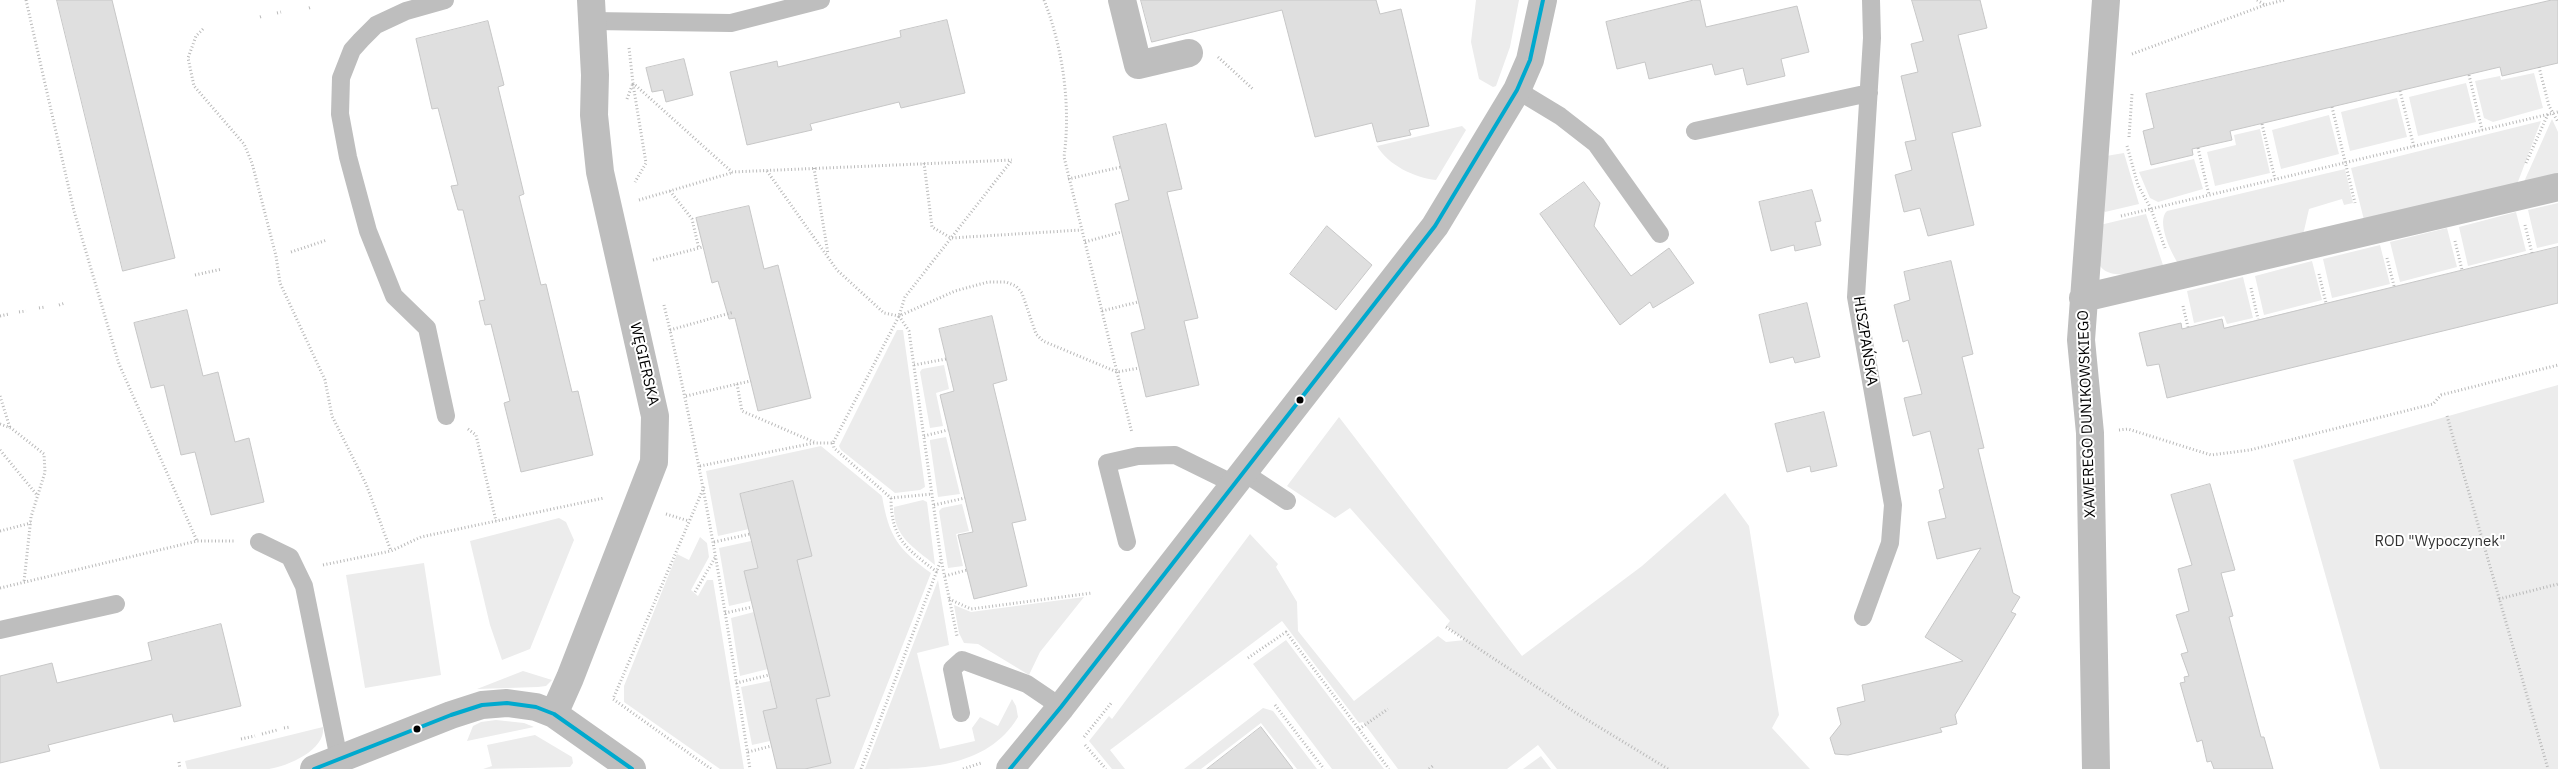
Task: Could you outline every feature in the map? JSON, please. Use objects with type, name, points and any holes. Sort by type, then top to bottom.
[{"type":"street","points":[[1122,0],[1138,64],[1189,53]]},
{"type":"street","points":[[1010,769],[1061,707],[1238,478],[1422,245],[1518,90],[1530,60],[1543,0]]},
{"type":"street","name":"XAWEREGO DUNIKOWSKIEGO","points":[[2096,769],[2090,433],[2081,340],[2103,64],[2106,0]]},
{"type":"street","name":"WĘGIERSKA","points":[[554,714],[570,678],[654,462],[655,416],[600,172],[594,116],[592,10]]},
{"type":"street","points":[[2083,298],[2558,187]]},
{"type":"street","points":[[314,769],[420,726],[482,706],[507,703],[536,707],[554,714],[632,769]]},
{"type":"lane","points":[[445,0],[406,10],[376,25],[361,40],[352,50],[340,78],[340,114],[348,157],[368,231],[394,296],[427,328],[446,416]]},
{"type":"lane","points":[[592,10],[627,21],[731,23],[821,0]]},
{"type":"lane","name":"HISZPAŃSKA","points":[[1863,616],[1890,544],[1893,506],[1856,297],[1872,38],[1871,0]]},
{"type":"lane","points":[[1518,90],[1560,116],[1596,144],[1660,234]]},
{"type":"lane","points":[[1695,132],[1869,93]]},
{"type":"lane","points":[[1127,542],[1107,463],[1138,456],[1175,455],[1238,478],[1287,501]]},
{"type":"lane","points":[[259,542],[290,556],[304,586],[340,759]]},
{"type":"lane","points":[[0,630],[116,604]]},
{"type":"lane","points":[[962,712],[952,669],[962,660],[1027,684],[1061,707]]},
{"type":"path","points":[[26,0],[74,211],[120,364],[197,541]]},
{"type":"path","points":[[1044,0],[1060,55],[1068,127],[1064,157],[1068,179],[1131,427]]},
{"type":"path","points":[[2257,0],[2265,5]]},
{"type":"path","points":[[2103,64],[2265,5],[2284,0]]},
{"type":"path","points":[[627,21],[633,83],[646,163],[635,182]]},
{"type":"path","points":[[203,28],[196,36],[188,58],[194,86],[244,144],[252,163],[284,292],[325,380],[332,416],[366,484],[391,551]]},
{"type":"path","points":[[2539,67],[2549,106],[2556,113],[2558,122]]},
{"type":"path","points":[[2468,75],[2482,130]]},
{"type":"path","points":[[633,83],[732,172]]},
{"type":"path","points":[[2400,91],[2414,146]]},
{"type":"path","points":[[2332,107],[2362,232]]},
{"type":"path","points":[[2089,224],[2556,113]]},
{"type":"path","points":[[2262,124],[2276,179]]},
{"type":"path","points":[[2123,146],[2127,145],[2138,185],[2151,209],[2175,276],[2188,327]]},
{"type":"path","points":[[2198,148],[2209,195]]},
{"type":"path","points":[[639,200],[732,172],[1012,160],[904,297],[899,316],[833,443],[834,448],[891,498],[932,494]]},
{"type":"path","points":[[924,163],[932,227],[951,238],[1081,230]]},
{"type":"path","points":[[1068,179],[1121,167]]},
{"type":"path","points":[[814,168],[828,257]]},
{"type":"path","points":[[767,170],[837,270],[884,313],[899,316],[955,291],[988,282],[1006,282],[1016,286],[1022,293],[1036,334],[1043,341],[1117,372],[1139,368]]},
{"type":"path","points":[[653,260],[701,248],[692,219],[670,191]]},
{"type":"path","points":[[1084,242],[1121,232]]},
{"type":"path","points":[[291,252],[327,240]]},
{"type":"path","points":[[194,275],[222,269]]},
{"type":"path","points":[[1102,311],[1138,302]]},
{"type":"path","points":[[59,304],[65,303]]},
{"type":"path","points":[[39,308],[45,307]]},
{"type":"path","points":[[19,312],[26,311]]},
{"type":"path","points":[[670,330],[734,312]]},
{"type":"path","points":[[0,316],[9,314]]},
{"type":"path","points":[[899,316],[909,331],[941,559],[962,660]]},
{"type":"path","points":[[914,365],[946,359]]},
{"type":"path","points":[[2128,429],[2211,455],[2250,450],[2433,404],[2441,395],[2558,365]]},
{"type":"path","points":[[686,396],[751,381]]},
{"type":"path","points":[[738,384],[742,411],[814,443]]},
{"type":"path","points":[[0,396],[11,428]]},
{"type":"path","points":[[446,416],[476,435],[496,521]]},
{"type":"path","points":[[2447,416],[2548,769]]},
{"type":"path","points":[[0,424],[11,428],[44,454],[45,472],[31,523],[24,582]]},
{"type":"path","points":[[924,436],[948,430]]},
{"type":"path","points":[[700,466],[814,443],[833,443]]},
{"type":"path","points":[[0,450],[37,496]]},
{"type":"path","points":[[704,486],[613,699],[711,769]]},
{"type":"path","points":[[336,563],[391,551],[421,537],[604,498]]},
{"type":"path","points":[[891,498],[891,516],[901,543],[937,572]]},
{"type":"path","points":[[934,505],[965,498]]},
{"type":"path","points":[[662,513],[689,521]]},
{"type":"path","points":[[0,532],[31,523]]},
{"type":"path","points":[[714,542],[750,534]]},
{"type":"path","points":[[0,588],[197,541],[259,542]]},
{"type":"path","points":[[695,592],[716,556]]},
{"type":"path","points":[[861,769],[941,559]]},
{"type":"path","points":[[945,576],[967,570]]},
{"type":"path","points":[[2500,599],[2558,584]]},
{"type":"path","points":[[949,599],[970,609],[1092,593]]},
{"type":"path","points":[[725,613],[752,606]]},
{"type":"path","points":[[1446,627],[1576,712],[1668,769]]},
{"type":"path","points":[[1248,658],[1286,632],[1389,769]]},
{"type":"path","points":[[736,683],[769,675]]},
{"type":"path","points":[[1084,737],[1112,702]]},
{"type":"path","points":[[1275,705],[1324,769]]},
{"type":"path","points":[[1359,729],[1388,709]]},
{"type":"path","points":[[284,728],[290,727]]},
{"type":"path","points":[[262,734],[277,730]]},
{"type":"path","points":[[241,739],[255,736]]},
{"type":"path","points":[[1085,745],[1106,769]]},
{"type":"path","points":[[747,752],[771,746]]},
{"type":"path","points":[[179,762],[180,769]]},
{"type":"path","points":[[1429,769],[1434,766]]},
{"type":"green space","points":[[1476,0],[1519,0],[1510,47],[1496,86],[1493,87],[1479,79],[1471,42]]},
{"type":"green space","points":[[2534,73],[2543,108],[2493,122],[2484,118],[2475,81],[2500,76],[2501,80]]},
{"type":"green space","points":[[2466,83],[2476,122],[2418,136],[2409,97]]},
{"type":"green space","points":[[2397,98],[2407,137],[2350,151],[2341,112]]},
{"type":"green space","points":[[2329,115],[2339,154],[2281,169],[2272,130]]},
{"type":"green space","points":[[2552,119],[2558,132],[2558,175],[2523,184]]},
{"type":"green space","points":[[2541,121],[2516,187],[2364,220],[2351,168]]},
{"type":"green space","points":[[1462,126],[1466,130],[1436,180],[1419,177],[1395,165],[1377,146]]},
{"type":"green space","points":[[2260,129],[2270,173],[2215,186],[2207,152],[2236,145],[2234,135]]},
{"type":"green space","points":[[2124,153],[2139,204],[2105,212],[2102,208],[2106,156]]},
{"type":"green space","points":[[2194,159],[2203,189],[2158,202],[2150,198],[2139,172]]},
{"type":"green space","points":[[2345,169],[2353,203],[2344,205],[2342,199],[2309,209],[2303,235],[2178,263],[2172,252],[2163,222],[2167,211]]},
{"type":"green space","points":[[2558,203],[2558,243],[2537,248],[2528,210]]},
{"type":"green space","points":[[2516,212],[2526,251],[2468,266],[2459,227]]},
{"type":"green space","points":[[2146,214],[2164,268],[2125,274],[2115,274],[2106,271],[2100,266],[2097,257],[2100,225]]},
{"type":"green space","points":[[2447,228],[2457,267],[2400,282],[2390,242]]},
{"type":"green space","points":[[2380,245],[2390,284],[2332,298],[2323,259]]},
{"type":"green space","points":[[2312,261],[2322,300],[2264,315],[2255,276]]},
{"type":"green space","points":[[2243,277],[2253,318],[2227,324],[2224,316],[2194,323],[2187,291]]},
{"type":"green space","points":[[897,330],[903,330],[925,487],[920,490],[895,493],[841,450],[839,446]]},
{"type":"green space","points":[[944,365],[949,389],[936,393],[943,426],[930,428],[920,372],[922,369]]},
{"type":"green space","name":"ROD \"Wypoczynek\"","points":[[2558,385],[2558,769],[2380,769],[2293,460]]},
{"type":"green space","points":[[1339,417],[1522,656],[1642,566],[1725,493],[1749,526],[1779,715],[1772,728],[1810,769],[1557,769],[1538,745],[1507,769],[1398,769],[1363,722],[1359,723],[1282,621],[1110,750],[1125,769],[1112,769],[1089,741],[1109,716],[1112,719],[1250,534],[1278,564],[1276,567],[1297,602],[1298,631],[1354,701],[1438,636],[1446,642],[1465,640],[1446,626],[1450,621],[1350,508],[1335,518],[1287,486]]},
{"type":"green space","points":[[946,437],[960,494],[938,497],[930,440]]},
{"type":"green space","points":[[821,446],[882,496],[888,522],[897,541],[910,557],[931,573],[854,769],[805,769],[831,763],[816,699],[830,696],[797,560],[811,556],[793,481],[740,494],[749,529],[718,536],[706,471]]},
{"type":"green space","points":[[923,500],[927,502],[935,565],[913,547],[901,534],[895,517],[894,507]]},
{"type":"green space","points":[[962,504],[969,531],[956,534],[963,566],[948,568],[939,511],[942,508]]},
{"type":"green space","points":[[559,518],[566,522],[574,540],[530,649],[502,660],[490,625],[470,541]]},
{"type":"green space","points":[[700,537],[707,543],[709,557],[691,590],[698,596],[707,580],[713,580],[744,769],[720,769],[624,702],[624,686],[677,554],[689,560]]},
{"type":"green space","points":[[751,541],[758,568],[744,571],[751,601],[729,606],[719,548]]},
{"type":"green space","points":[[424,563],[441,675],[365,688],[346,575]]},
{"type":"green space","points":[[938,580],[949,645],[917,653],[940,749],[975,741],[972,728],[980,717],[998,726],[1012,699],[1016,706],[1018,717],[1005,734],[989,747],[971,756],[931,766],[865,769]]},
{"type":"green space","points":[[1084,597],[1040,652],[1029,675],[978,644],[964,643],[959,633],[954,605],[971,612]]},
{"type":"green space","points":[[754,612],[768,669],[740,676],[731,618]]},
{"type":"green space","points":[[1286,640],[1384,769],[1332,769],[1253,664]]},
{"type":"green space","points":[[523,671],[552,680],[546,686],[538,687],[477,689]]},
{"type":"green space","points":[[770,681],[777,708],[763,712],[770,741],[752,745],[741,687]]},
{"type":"green space","points":[[1263,708],[1273,711],[1317,769],[1297,769],[1261,723],[1201,769],[1184,769]]},
{"type":"green space","points":[[496,720],[524,723],[534,727],[467,741],[473,726],[481,722]]},
{"type":"green space","points":[[323,727],[322,735],[312,750],[304,756],[277,767],[269,769],[187,769],[185,761]]},
{"type":"green space","points":[[535,735],[572,757],[573,763],[570,767],[483,769],[492,766],[487,745]]},
{"type":"green space","points":[[1541,756],[1551,769],[1523,769]]},
{"type":"building","points":[[57,0],[112,0],[175,258],[123,271]]},
{"type":"building","points":[[1141,0],[1376,0],[1380,14],[1401,9],[1429,126],[1409,130],[1411,135],[1377,142],[1372,123],[1315,137],[1282,10],[1152,42]]},
{"type":"building","points":[[1700,0],[1706,27],[1797,6],[1809,52],[1781,59],[1785,76],[1747,85],[1743,68],[1715,75],[1712,64],[1649,79],[1645,62],[1617,69],[1606,22]]},
{"type":"building","points":[[1912,0],[1980,0],[1987,28],[1958,35],[1981,126],[1952,133],[1974,225],[1928,236],[1920,208],[1904,212],[1895,175],[1912,170],[1905,142],[1916,140],[1901,76],[1918,72],[1911,44],[1923,41]]},
{"type":"building","points":[[2558,0],[2558,63],[2502,76],[2500,67],[2230,131],[2232,140],[2192,149],[2193,155],[2151,165],[2143,131],[2154,128],[2146,94]]},
{"type":"building","points":[[947,20],[965,93],[901,108],[899,102],[810,124],[812,130],[747,145],[730,72],[777,61],[778,67],[901,37],[900,31]]},
{"type":"building","points":[[488,21],[504,85],[498,87],[524,194],[519,196],[541,285],[546,284],[572,392],[578,391],[593,455],[521,472],[504,403],[510,401],[491,324],[485,325],[479,301],[485,300],[463,210],[458,210],[451,186],[458,185],[438,108],[432,109],[416,39]]},
{"type":"building","points":[[684,59],[693,95],[666,102],[663,90],[652,92],[646,68]]},
{"type":"building","points":[[1166,124],[1182,189],[1167,192],[1198,318],[1184,321],[1199,385],[1146,397],[1131,333],[1145,329],[1115,204],[1129,200],[1113,137]]},
{"type":"building","points":[[1584,182],[1600,203],[1594,226],[1631,276],[1669,248],[1694,283],[1653,308],[1650,302],[1620,325],[1540,214]]},
{"type":"building","points":[[1812,190],[1821,221],[1815,222],[1821,245],[1795,251],[1794,245],[1771,251],[1759,202]]},
{"type":"building","points":[[749,206],[764,269],[778,265],[811,398],[758,411],[735,318],[729,319],[718,281],[712,283],[696,218]]},
{"type":"building","points":[[1327,226],[1372,265],[1336,310],[1290,274]]},
{"type":"building","points":[[2558,247],[2558,303],[2167,398],[2159,364],[2147,366],[2139,333],[2181,323],[2182,329],[2222,319],[2224,328]]},
{"type":"building","points":[[1951,261],[1973,354],[1962,357],[1984,448],[1978,449],[2013,593],[2020,597],[2011,612],[2016,614],[1955,715],[1957,724],[1940,728],[1942,732],[1848,755],[1835,754],[1830,738],[1841,724],[1837,708],[1865,701],[1862,685],[1963,661],[1925,637],[1981,548],[1937,559],[1928,522],[1946,518],[1939,490],[1944,488],[1930,431],[1913,436],[1904,398],[1922,394],[1908,340],[1903,342],[1894,305],[1910,300],[1904,272]]},
{"type":"building","points":[[1807,303],[1820,357],[1795,363],[1793,357],[1770,363],[1759,315]]},
{"type":"building","points":[[187,310],[203,376],[218,372],[235,442],[249,438],[264,502],[211,515],[195,452],[181,455],[164,385],[151,388],[134,323]]},
{"type":"building","points":[[992,316],[1007,380],[993,384],[1026,520],[1012,523],[1027,586],[974,599],[958,535],[973,532],[940,395],[954,391],[939,329]]},
{"type":"building","points":[[1824,412],[1837,466],[1811,472],[1810,466],[1787,472],[1775,424]]},
{"type":"building","points":[[793,481],[812,556],[797,560],[830,696],[816,699],[831,763],[805,769],[777,769],[763,711],[777,708],[744,571],[758,568],[740,494]]},
{"type":"building","points":[[2210,484],[2235,570],[2221,573],[2233,616],[2229,617],[2261,737],[2264,737],[2273,769],[2214,769],[2211,761],[2207,762],[2202,740],[2197,742],[2180,683],[2185,682],[2184,677],[2189,676],[2181,654],[2188,652],[2176,615],[2189,611],[2178,569],[2192,565],[2171,495]]},
{"type":"building","points":[[221,624],[241,706],[174,722],[172,714],[48,745],[50,751],[0,763],[0,676],[52,663],[57,683],[152,660],[148,643]]},
{"type":"building","points":[[1261,727],[1293,769],[1207,769]]},
{"type":"transit line","points":[[1010,769],[1061,707],[1435,226],[1517,90],[1530,60],[1543,0]]},
{"type":"transit line","points":[[314,769],[451,715],[482,705],[507,703],[536,707],[554,714],[632,769]]}]
